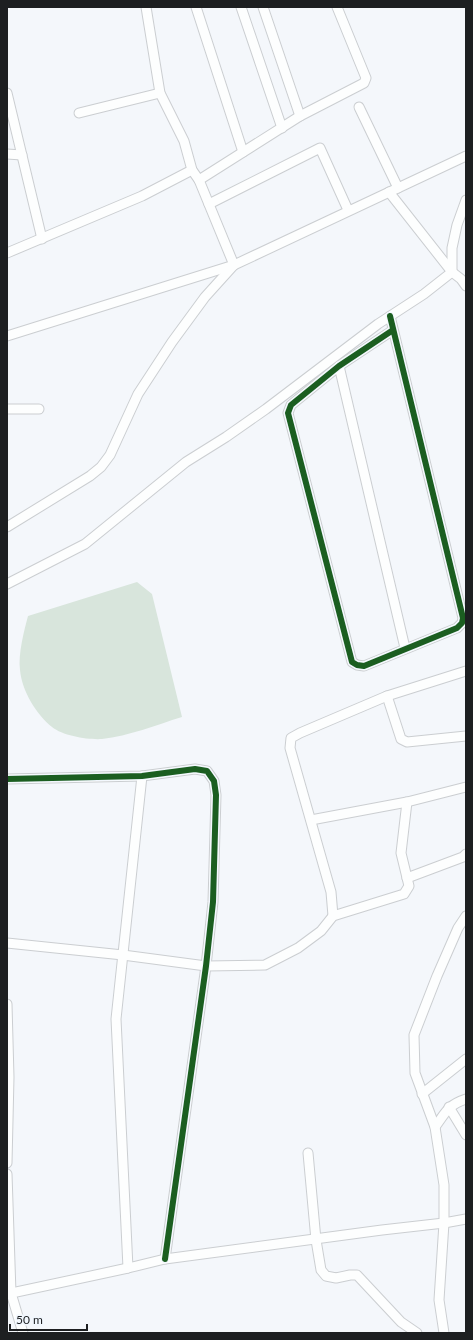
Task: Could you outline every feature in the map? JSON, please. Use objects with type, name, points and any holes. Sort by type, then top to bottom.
[{"type":"street","points":[[146,7],[160,93],[184,140],[192,170],[199,180],[234,265]]},
{"type":"street","points":[[196,7],[243,152]]},
{"type":"street","points":[[241,7],[282,128]]},
{"type":"street","points":[[263,7],[300,116]]},
{"type":"street","points":[[199,180],[300,116],[361,86],[366,80],[337,7]]},
{"type":"street","points":[[7,93],[42,239]]},
{"type":"street","points":[[79,113],[160,93]]},
{"type":"street","points":[[359,106],[398,188]]},
{"type":"street","points":[[209,204],[320,148],[348,210]]},
{"type":"street","points":[[7,154],[22,155]]},
{"type":"street","points":[[7,336],[234,265],[348,210],[466,156]]},
{"type":"street","points":[[7,253],[142,196],[192,170]]},
{"type":"street","points":[[389,192],[452,272],[464,281]]},
{"type":"street","points":[[452,272],[452,248],[457,225],[466,200]]},
{"type":"street","points":[[7,527],[90,476],[101,467],[110,455],[138,394],[172,342],[205,297],[234,265]]},
{"type":"street","points":[[7,584],[85,544],[186,462],[226,437],[266,409],[390,316],[424,294],[452,272]]},
{"type":"street","points":[[390,316],[463,618],[462,623],[457,628],[364,666],[357,665],[352,662],[288,413],[291,405],[339,366],[393,330]]},
{"type":"street","points":[[339,366],[406,648]]},
{"type":"street","points":[[7,409],[39,409]]},
{"type":"street","points":[[333,916],[331,892],[290,748],[291,738],[300,732],[387,696],[466,671]]},
{"type":"street","points":[[387,696],[401,739],[407,742],[466,736]]},
{"type":"street","points":[[7,779],[142,776],[195,768],[207,771],[214,781],[216,795],[213,902],[206,966],[165,1259]]},
{"type":"street","points":[[128,1268],[116,1019],[142,776]]},
{"type":"street","points":[[310,820],[407,802],[466,787]]},
{"type":"street","points":[[7,942],[206,966],[265,965],[298,948],[321,931],[333,916],[404,894],[409,886],[401,853],[407,802]]},
{"type":"street","points":[[407,878],[463,857],[466,854]]},
{"type":"street","points":[[444,1333],[439,1300],[444,1223],[444,1185],[435,1127],[415,1073],[414,1035],[436,976],[458,928],[466,916]]},
{"type":"street","points":[[7,1004],[7,1163]]},
{"type":"street","points":[[422,1094],[466,1059]]},
{"type":"street","points":[[435,1127],[449,1107],[456,1102],[466,1099]]},
{"type":"street","points":[[449,1107],[466,1134]]},
{"type":"street","points":[[308,1153],[316,1240],[321,1270],[326,1276],[336,1278],[350,1275],[357,1276],[401,1322],[418,1333]]},
{"type":"street","points":[[7,1174],[9,1293],[23,1333]]},
{"type":"street","points":[[9,1293],[165,1259],[466,1219]]},
{"type":"shaded area","points":[[137,582],[152,594],[182,717],[112,738],[90,739],[76,737],[57,730],[46,722],[35,709],[21,678],[21,650],[28,616]]},
{"type":"cycle path","points":[[390,316],[463,618],[462,623],[457,628],[364,666],[357,665],[352,662],[288,413],[291,405],[339,366],[393,330]]},
{"type":"cycle path","points":[[7,779],[142,776],[195,769],[207,771],[214,781],[216,795],[213,902],[206,966],[165,1259]]}]
